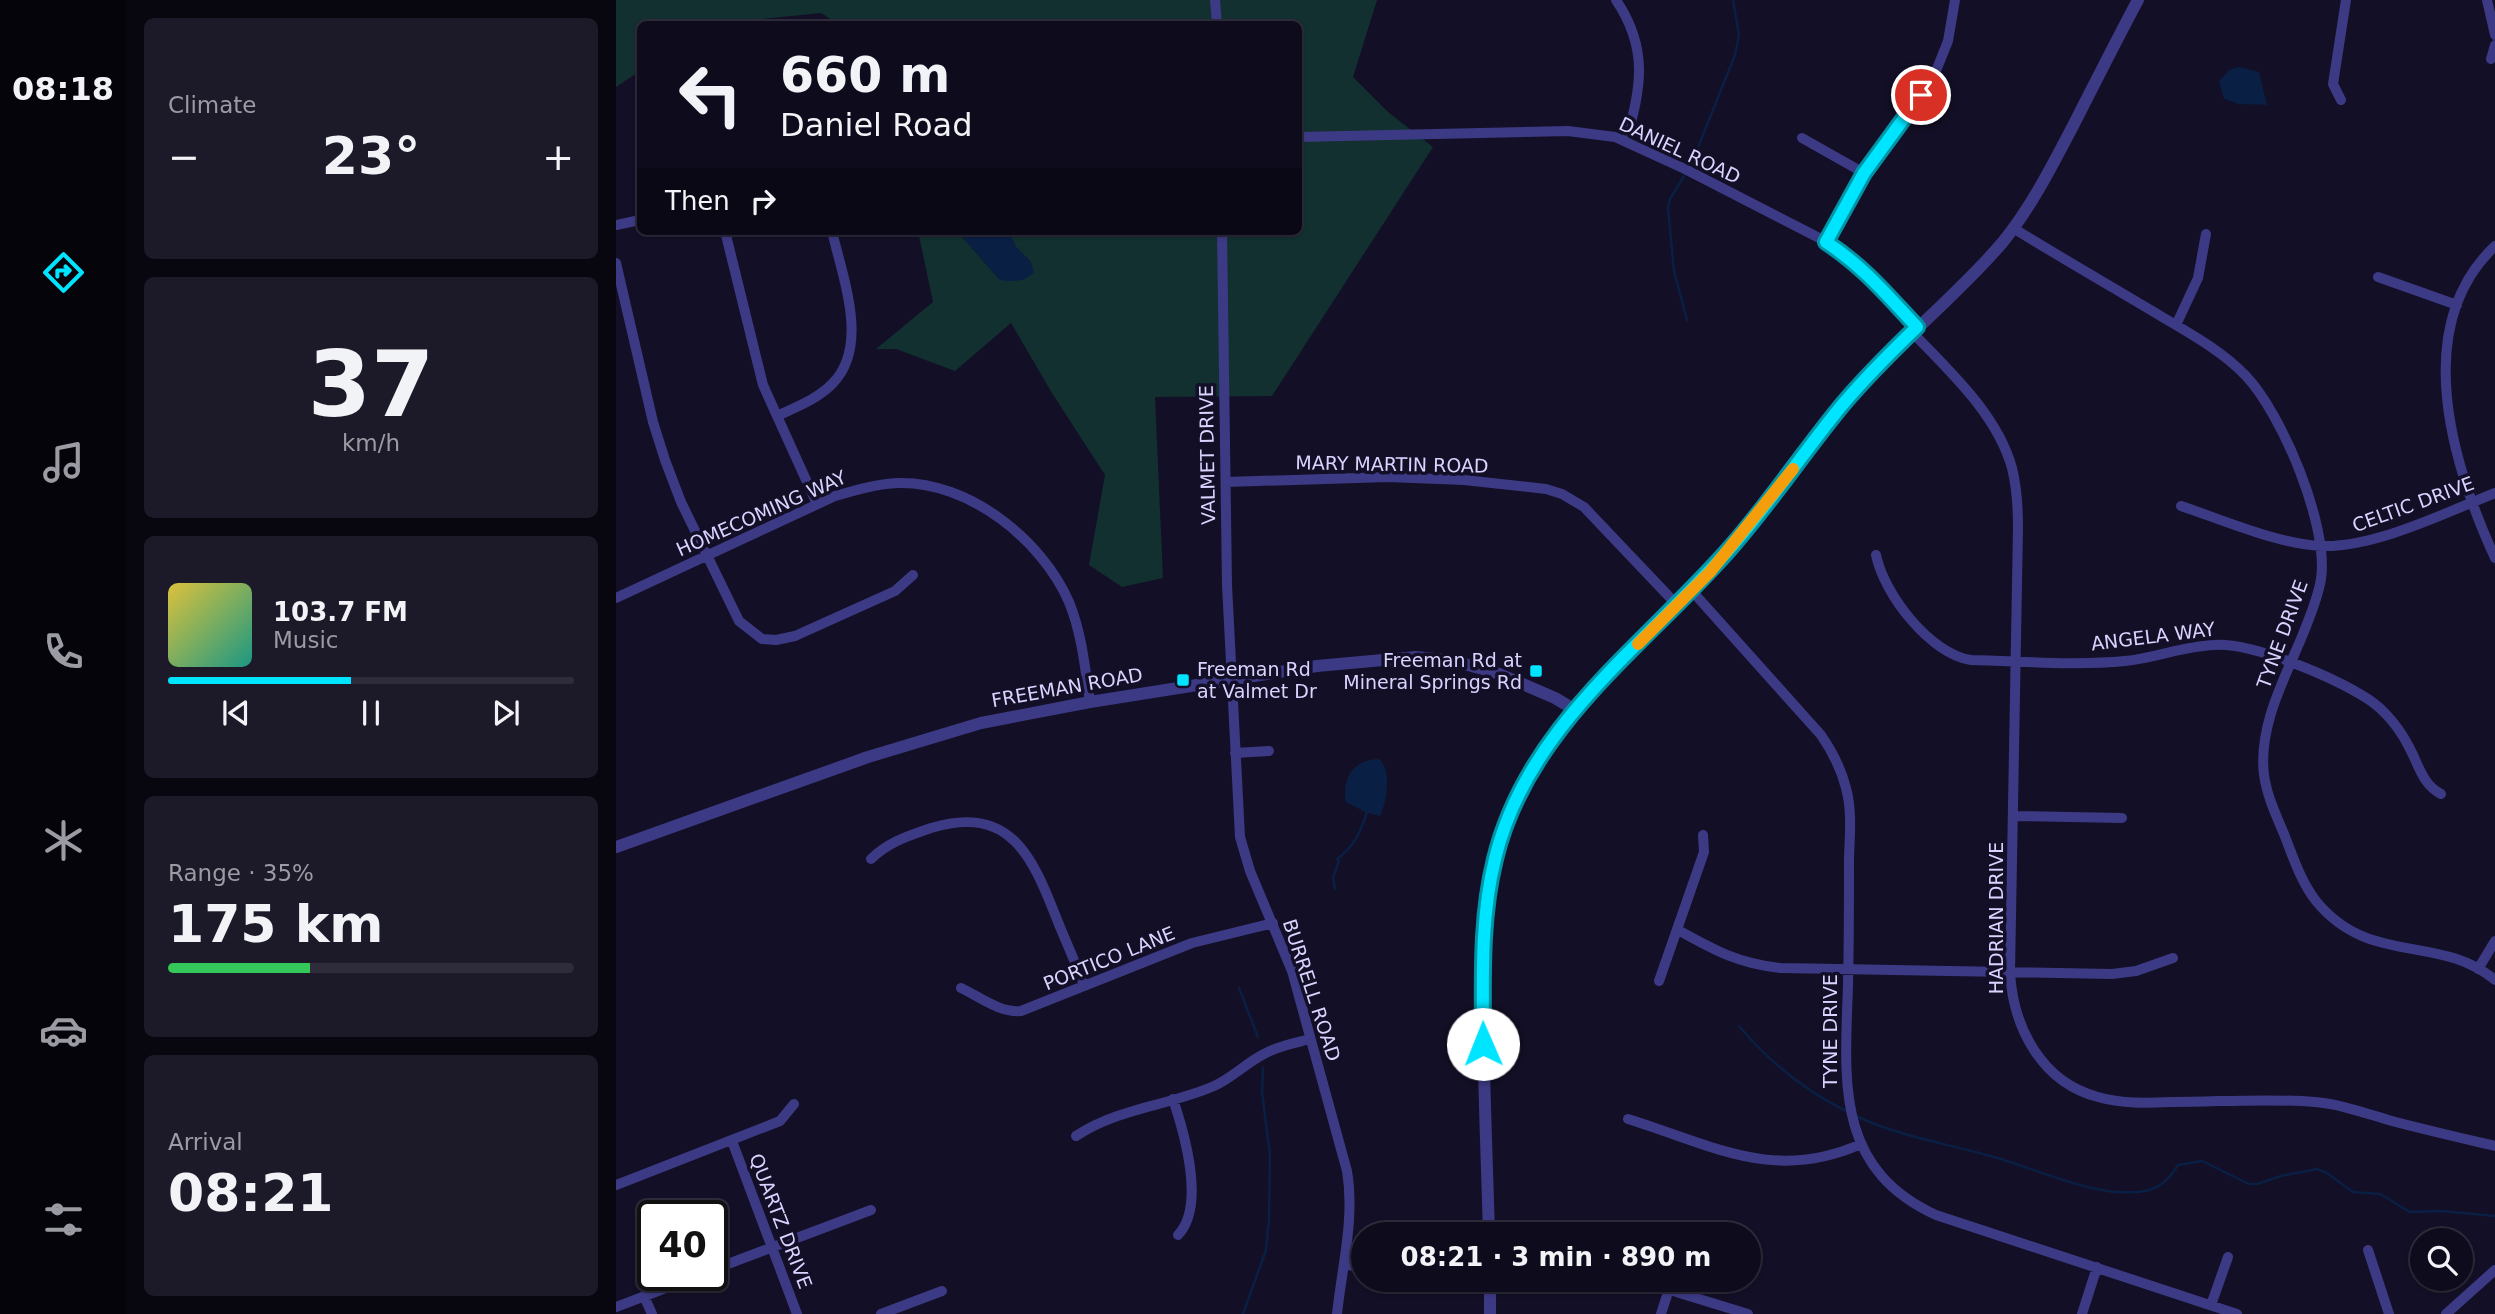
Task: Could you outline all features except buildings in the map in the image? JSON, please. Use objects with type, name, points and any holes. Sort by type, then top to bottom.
[{"type":"street","points":[[1215,0],[1217,21]]},
{"type":"street","points":[[1616,0],[1633,33],[1640,71],[1638,99],[1626,141]]},
{"type":"street","points":[[1826,242],[1864,173],[1934,76],[1948,41],[1955,0]]},
{"type":"street","points":[[1489,1222],[1483,971],[1490,882],[1497,851],[1521,791],[1543,753],[1575,710],[1633,648],[1678,606],[1735,542],[1843,404],[1976,271],[2014,228],[2058,155],[2138,0]]},
{"type":"street","points":[[2341,100],[2333,84],[2346,0]]},
{"type":"street","points":[[2487,0],[2495,35]]},
{"type":"street","points":[[2491,59],[2495,45]]},
{"type":"street","name":"DANIEL ROAD","points":[[1302,137],[1568,131],[1601,134],[1626,141],[1826,242],[1862,268],[1887,292],[1915,330]]},
{"type":"street","points":[[1802,138],[1864,173]]},
{"type":"street","points":[[616,225],[637,221]]},
{"type":"street","name":"TYNE DRIVE","points":[[2014,228],[2176,325],[2236,367],[2254,385],[2270,408],[2285,437],[2315,515],[2322,546],[2319,589],[2267,727],[2262,757],[2274,812],[2312,895],[2331,917],[2358,936],[2392,947],[2446,956],[2478,969],[2495,980]]},
{"type":"street","points":[[2176,325],[2198,278],[2206,234]]},
{"type":"street","points":[[726,235],[763,385],[817,504]]},
{"type":"street","points":[[777,416],[824,391],[834,383],[849,361],[851,314],[833,235]]},
{"type":"street","name":"VALMET DRIVE","points":[[1222,235],[1223,421],[1232,679]]},
{"type":"street","points":[[2495,246],[2470,278],[2457,305],[2451,321],[2447,349],[2447,395],[2453,438],[2470,503],[2495,558]]},
{"type":"street","points":[[616,263],[661,447],[681,502],[739,621],[762,639],[776,640],[816,628],[895,591],[913,575]]},
{"type":"street","points":[[2378,276],[2457,305]]},
{"type":"street","name":"HADRIAN DRIVE","points":[[1915,330],[1991,423],[2012,468],[2016,489],[2018,520],[2010,972],[2014,1008],[2021,1029],[2032,1047],[2053,1074],[2087,1093],[2123,1102],[2319,1102],[2495,1146]]},
{"type":"street","name":"MARY MARTIN ROAD","points":[[1226,482],[1388,477],[1464,480],[1546,489],[1569,497],[1584,507],[1678,606]]},
{"type":"street","name":"HOMECOMING WAY","points":[[616,598],[817,504],[869,486],[899,483],[933,487],[964,499],[1005,521],[1031,544],[1047,564],[1062,588],[1080,636],[1090,702]]},
{"type":"street","name":"CELTIC DRIVE","points":[[2181,506],[2281,539],[2322,546],[2360,543],[2495,493]]},
{"type":"street","name":"ANGELA WAY","points":[[1877,555],[1883,578],[1922,632],[1944,650],[1962,659],[2126,661],[2200,646],[2239,646],[2291,663],[2347,687],[2377,705],[2409,746],[2428,784],[2441,794]]},
{"type":"street","name":"TYNE DRIVE","points":[[1692,591],[1821,735],[1837,762],[1845,784],[1850,808],[1846,1081],[1851,1114],[1861,1144],[1889,1184],[1919,1207],[1980,1230],[2237,1314]]},
{"type":"street","name":"FREEMAN ROAD","points":[[616,846],[927,738],[981,723],[1090,702],[1354,661],[1416,657],[1464,663],[1497,673],[1555,698],[1575,710]]},
{"type":"street","name":"BURRELL ROAD","points":[[1232,679],[1240,837],[1250,871],[1292,971],[1344,1156],[1349,1186],[1349,1220],[1337,1314]]},
{"type":"street","points":[[1235,753],[1269,751]]},
{"type":"street","points":[[2014,816],[2122,818]]},
{"type":"street","points":[[871,859],[885,846],[939,826],[963,822],[1002,831],[1017,842],[1029,856],[1084,986]]},
{"type":"street","points":[[1660,981],[1704,852],[1703,835]]},
{"type":"street","name":"PORTICO LANE","points":[[961,988],[999,1008],[1013,1012],[1036,1006],[1192,943],[1273,923]]},
{"type":"street","points":[[1678,930],[1718,952],[1746,963],[1781,968],[2125,973],[2146,969],[2173,958]]},
{"type":"street","points":[[2478,969],[2495,941]]},
{"type":"street","points":[[1076,1136],[1104,1120],[1212,1087],[1265,1053],[1310,1039]]},
{"type":"street","points":[[1173,1099],[1188,1150],[1191,1172],[1187,1217],[1178,1235]]},
{"type":"street","points":[[616,1185],[780,1121],[794,1104]]},
{"type":"street","points":[[1628,1119],[1732,1154],[1763,1161],[1811,1160],[1861,1144]]},
{"type":"street","name":"QUARTZ DRIVE","points":[[732,1141],[797,1314]]},
{"type":"street","points":[[728,1264],[871,1210]]},
{"type":"street","points":[[2368,1250],[2389,1314]]},
{"type":"street","points":[[2211,1305],[2228,1257]]},
{"type":"street","points":[[1344,1264],[1351,1265]]},
{"type":"street","points":[[2082,1314],[2097,1267]]},
{"type":"street","points":[[2445,1314],[2495,1270]]},
{"type":"street","points":[[616,1307],[657,1291]]},
{"type":"street","points":[[881,1314],[942,1291]]},
{"type":"street","points":[[1490,1292],[1490,1314]]},
{"type":"street","points":[[1661,1314],[1668,1292]]},
{"type":"street","points":[[1678,1292],[1748,1314]]},
{"type":"street","points":[[644,1296],[652,1314]]},
{"type":"green space","points":[[616,0],[1377,0],[1353,77],[1388,112],[1433,147],[1272,396],[1155,397],[1163,578],[1122,587],[1089,565],[1105,475],[1011,323],[955,371],[896,349],[876,349],[933,302],[919,235],[960,235],[999,279],[1031,262],[1016,247],[1010,235],[1302,235],[1302,21],[833,21],[821,13],[741,21],[637,21],[637,73],[616,87]]},
{"type":"water","points":[[2239,67],[2259,72],[2267,105],[2239,104],[2224,99],[2219,81],[2229,70]]},
{"type":"water","points":[[961,235],[1010,235],[1016,247],[1031,262],[1034,272],[1027,278],[1000,280]]},
{"type":"water","points":[[1379,759],[1386,770],[1387,778],[1385,803],[1380,816],[1346,802],[1345,794],[1351,772],[1363,762]]},
{"type":"waterway","points":[[1695,155],[1735,55],[1739,35],[1733,0]]},
{"type":"waterway","points":[[1684,176],[1670,199],[1668,208],[1674,271],[1687,320]]},
{"type":"waterway","points":[[1335,889],[1333,877],[1339,861],[1337,859],[1356,838],[1367,812]]},
{"type":"waterway","points":[[1239,988],[1258,1037]]},
{"type":"waterway","points":[[1739,1026],[1789,1075],[1848,1112]]},
{"type":"waterway","points":[[1243,1314],[1266,1250],[1269,1218],[1270,1155],[1262,1092],[1263,1068]]},
{"type":"waterway","points":[[1854,1115],[1906,1134],[2108,1191],[2151,1190],[2164,1182],[2178,1165],[2202,1161],[2249,1184],[2317,1169],[2353,1192],[2380,1194],[2410,1212],[2441,1211],[2495,1216]]},
{"type":"slow traffic","points":[[1638,644],[1710,572],[1793,469]]},
{"type":"place","name":"Freeman Rd at Mineral Springs Rd","points":[[1536,671]]},
{"type":"place","name":"Freeman Rd at Valmet Dr","points":[[1183,680]]},
{"type":"route","points":[[1483,1044],[1483,946],[1490,882],[1510,814],[1532,770],[1575,710],[1710,572],[1843,404],[1917,327],[1862,268],[1826,242],[1864,173],[1921,95]]}]
